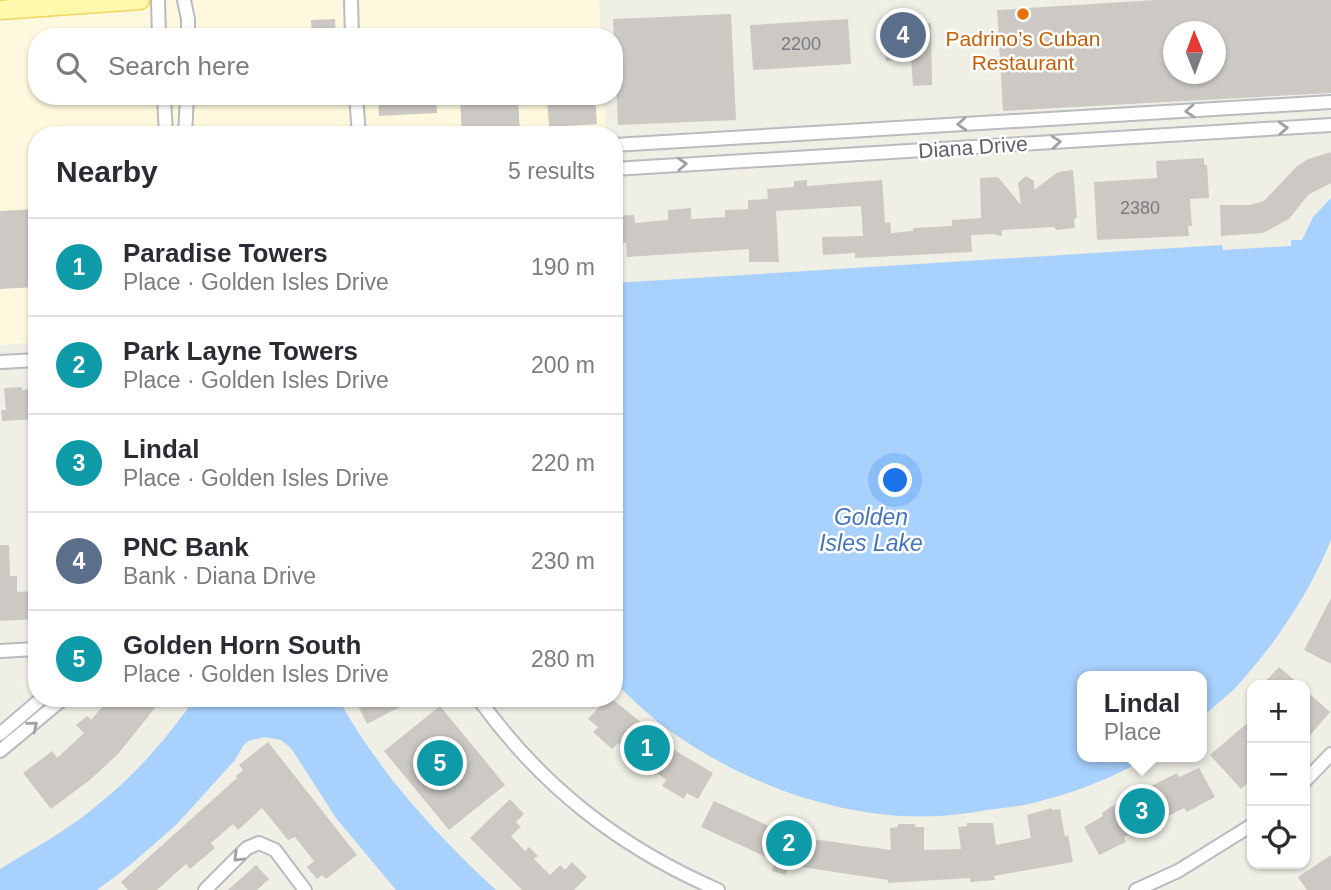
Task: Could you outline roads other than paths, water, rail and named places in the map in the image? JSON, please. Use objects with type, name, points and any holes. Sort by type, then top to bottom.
[{"type":"main road","points":[[0,9],[140,0]]},
{"type":"street","points":[[158,0],[159,28]]},
{"type":"street","points":[[184,0],[188,28]]},
{"type":"street","points":[[351,0],[352,28]]},
{"type":"street","name":"Diana Drive","points":[[623,144],[1331,102]]},
{"type":"street","points":[[164,105],[165,126]]},
{"type":"street","points":[[185,126],[187,105]]},
{"type":"street","points":[[357,105],[358,126]]},
{"type":"street","points":[[1080,117],[1082,140]]},
{"type":"street","name":"Diana Drive","points":[[623,168],[1331,125]]},
{"type":"street","points":[[0,362],[28,360]]},
{"type":"street","points":[[0,651],[28,649]]},
{"type":"street","points":[[0,734],[32,707]]},
{"type":"street","points":[[0,751],[53,707]]},
{"type":"street","points":[[484,707],[531,764],[593,819],[672,869],[718,890]]},
{"type":"street","points":[[1310,776],[1331,754]]},
{"type":"street","points":[[1136,890],[1189,865],[1247,828]]},
{"type":"street","points":[[205,890],[247,848],[259,843],[275,850],[304,890]]},
{"type":"water","name":"Golden Isles Lake","points":[[1331,198],[1331,540],[1313,579],[1279,634],[1238,685],[1207,713],[1207,671],[1077,671],[1077,762],[1139,762],[1091,785],[1024,805],[945,816],[902,816],[859,811],[816,801],[735,770],[662,725],[623,690],[623,282],[1222,245],[1223,250],[1291,246],[1291,240],[1302,240],[1313,217]]},
{"type":"water","points":[[188,707],[343,707],[371,751],[409,800],[451,847],[496,890],[396,890],[336,818],[291,748],[281,740],[265,737],[248,741],[235,760],[177,824],[97,890],[0,890],[0,869],[64,830],[113,792],[151,754]]},
{"type":"place","name":"Padrino’s Cuban Restaurant","points":[[1023,14]]},
{"type":"place","name":"PNC Bank","points":[[903,35]]},
{"type":"place","name":"Paradise Towers","points":[[647,748]]},
{"type":"place","name":"Golden Horn South","points":[[440,763]]},
{"type":"place","name":"Lindal","points":[[1142,811]]},
{"type":"place","name":"Park Layne Towers","points":[[789,843]]}]
